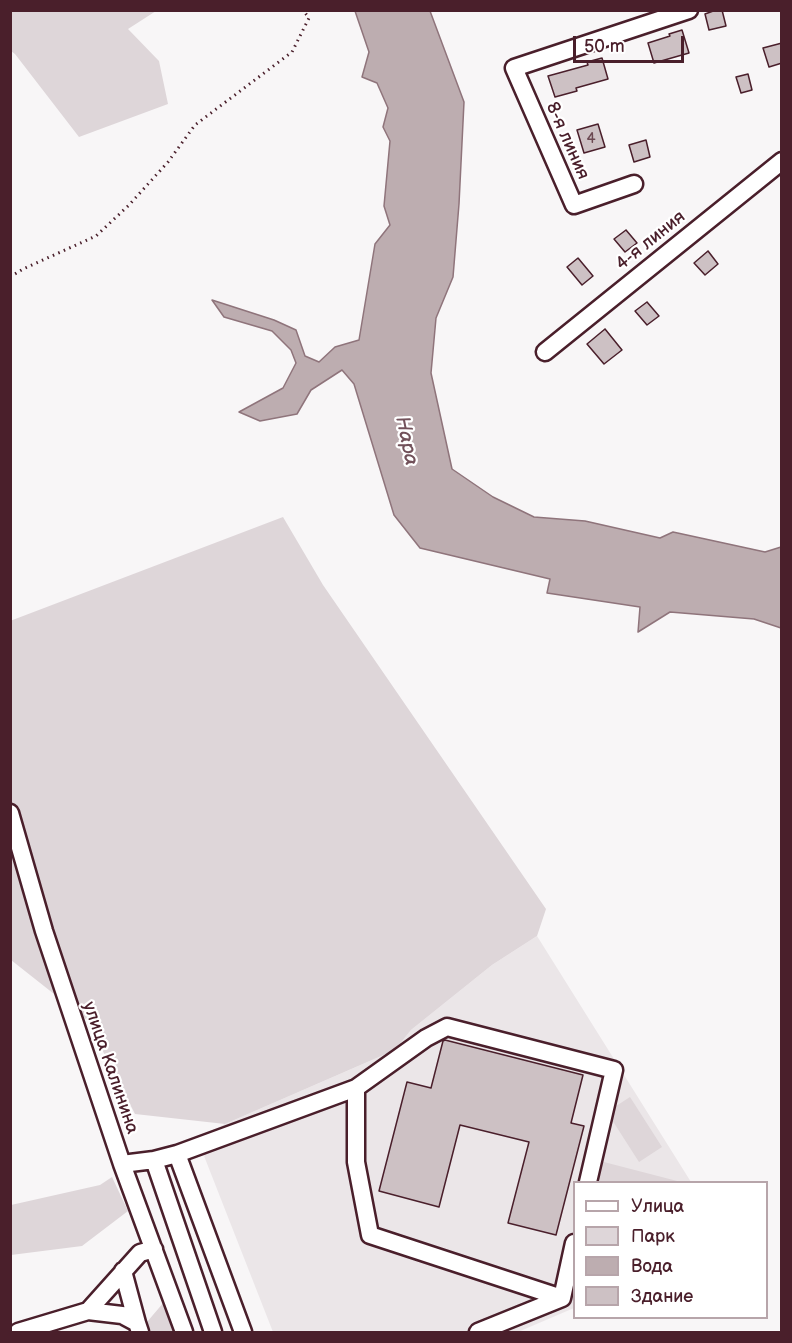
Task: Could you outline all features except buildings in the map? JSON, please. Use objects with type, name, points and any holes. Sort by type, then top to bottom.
[{"type":"street","name":"8-я линия","points":[[634,184],[574,205],[514,68],[688,10]]},
{"type":"street","name":"4-я линия","points":[[545,352],[782,160]]},
{"type":"street","name":"улица Калинина","points":[[10,813],[44,931],[122,1164],[183,1332]]},
{"type":"street","points":[[122,1164],[177,1154],[356,1088],[426,1038],[447,1027],[614,1070],[588,1181]]},
{"type":"street","points":[[356,1088],[356,1162],[370,1234],[562,1298]]},
{"type":"street","points":[[177,1154],[243,1332]]},
{"type":"street","points":[[154,1160],[213,1332]]},
{"type":"street","points":[[562,1298],[573,1248]]},
{"type":"street","points":[[88,1311],[141,1253],[154,1250]]},
{"type":"street","points":[[123,1271],[139,1328]]},
{"type":"street","points":[[478,1332],[562,1298]]},
{"type":"street","points":[[18,1332],[88,1311],[122,1315],[139,1328]]},
{"type":"path","points":[[10,277],[22,269],[96,236],[129,205],[168,162],[195,125],[292,52],[309,18],[303,10]]},
{"type":"shaded area","points":[[537,936],[690,1181],[573,1181],[573,1308],[518,1332],[273,1332],[197,1138],[395,1050],[411,1030],[492,965]]},
{"type":"green space","points":[[10,11],[156,11],[128,29],[159,61],[168,104],[79,137],[11,51]]},
{"type":"green space","points":[[283,517],[323,585],[546,909],[537,936],[492,965],[411,1030],[395,1050],[225,1124],[135,1114],[87,1020],[11,960],[10,621]]},
{"type":"green space","points":[[630,1097],[662,1147],[639,1162],[607,1112]]},
{"type":"green space","points":[[600,1161],[677,1181],[595,1181]]},
{"type":"green space","points":[[112,1177],[128,1211],[82,1246],[11,1255],[11,1205],[100,1185]]},
{"type":"green space","points":[[164,1302],[175,1332],[151,1332],[147,1322]]},
{"type":"water","name":"Нара","points":[[355,11],[430,11],[464,102],[453,277],[436,318],[431,373],[452,469],[493,497],[534,517],[585,521],[660,538],[673,532],[765,552],[781,547],[781,628],[754,619],[670,612],[638,632],[640,607],[547,593],[550,579],[420,548],[394,515],[354,384],[342,370],[311,390],[297,414],[260,421],[239,412],[283,388],[296,363],[291,350],[272,331],[224,317],[212,300],[274,320],[296,330],[305,356],[319,362],[335,347],[359,340],[375,244],[390,225],[384,206],[390,141],[383,127],[388,108],[377,83],[362,77],[369,52]]}]
